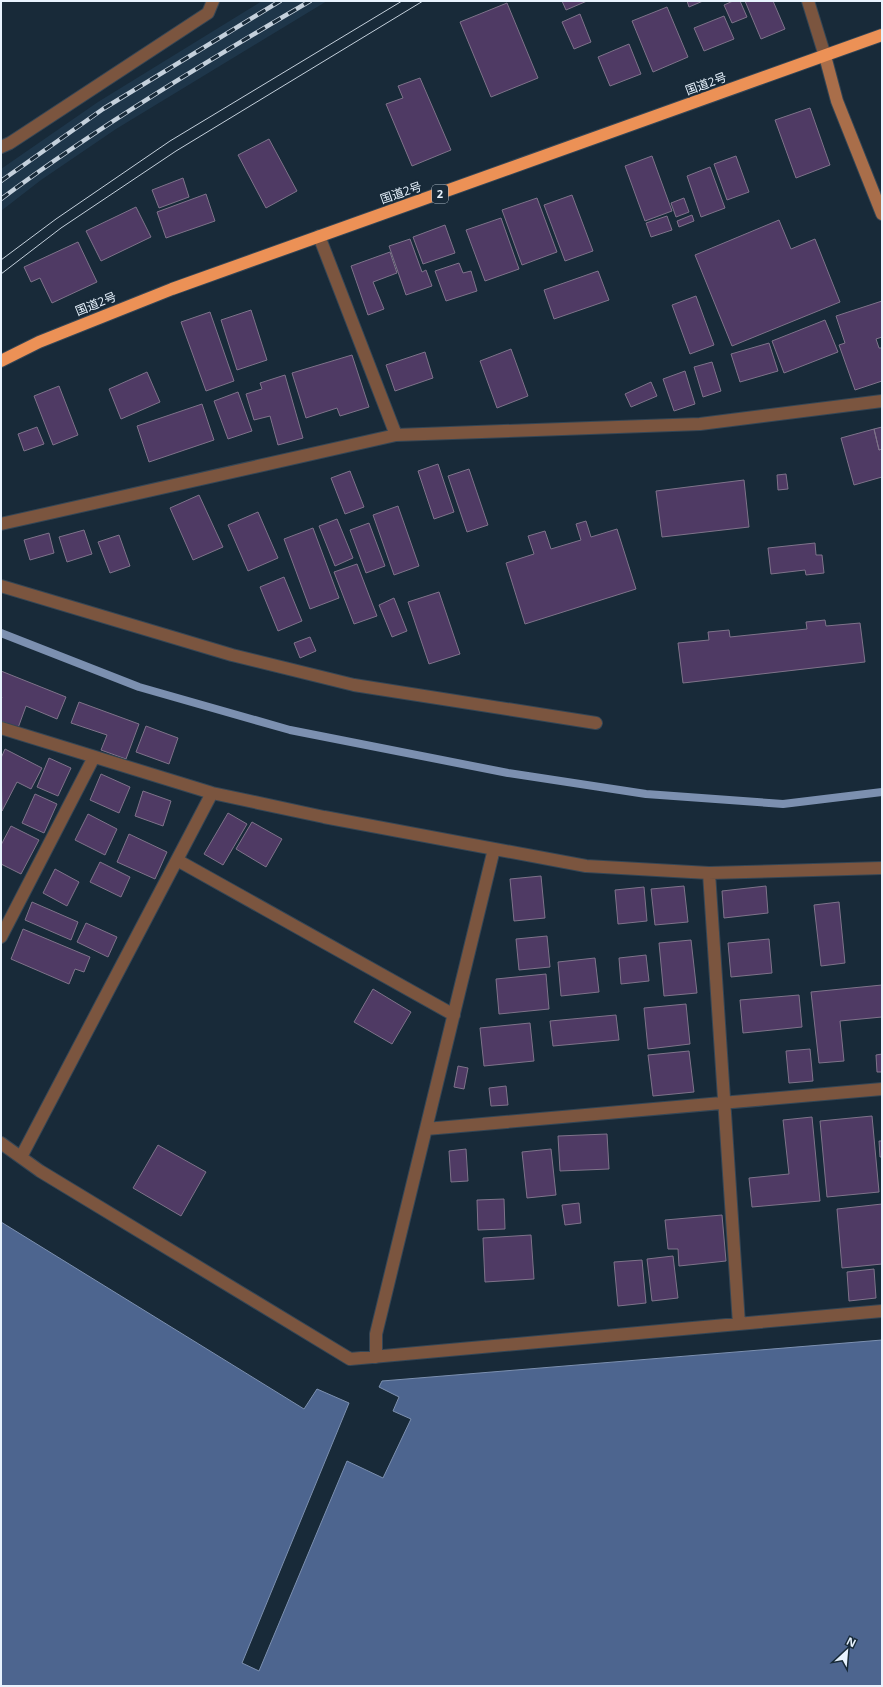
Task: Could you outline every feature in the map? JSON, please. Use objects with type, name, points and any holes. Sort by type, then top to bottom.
[{"type":"highway","name":"国道2号","points":[[1,361],[39,342],[172,289],[882,35]]},
{"type":"street","points":[[1,147],[10,143],[208,13],[213,1]]},
{"type":"street","points":[[808,1],[838,101],[882,214]]},
{"type":"street","points":[[319,236],[396,435]]},
{"type":"street","points":[[1,524],[396,435],[700,424],[882,401]]},
{"type":"street","points":[[1,586],[232,655],[354,685],[596,724]]},
{"type":"street","points":[[1,728],[212,793],[324,817],[586,866],[709,873],[882,868]]},
{"type":"street","points":[[1,937],[94,757]]},
{"type":"street","points":[[21,1157],[212,793]]},
{"type":"street","points":[[376,1357],[376,1334],[494,849]]},
{"type":"street","points":[[177,860],[454,1015]]},
{"type":"street","points":[[709,873],[739,1324]]},
{"type":"street","points":[[426,1129],[882,1089]]},
{"type":"street","points":[[1,1143],[40,1171],[350,1359],[882,1311]]},
{"type":"shaded area","points":[[262,1],[327,1],[116,129],[41,180],[1,211],[1,169],[98,102]]},
{"type":"water","points":[[1,1222],[304,1409],[317,1389],[349,1403],[242,1663],[259,1671],[347,1461],[383,1478],[411,1419],[393,1411],[399,1397],[379,1387],[382,1381],[882,1340],[882,1686],[1,1686]]},
{"type":"building","points":[[562,1],[587,1],[566,10]]},
{"type":"building","points":[[687,1],[703,1],[689,7]]},
{"type":"building","points":[[733,1],[740,1],[747,17],[732,23],[724,5]]},
{"type":"building","points":[[745,1],[773,1],[785,29],[761,39]]},
{"type":"building","points":[[507,3],[538,78],[491,97],[460,22]]},
{"type":"building","points":[[667,7],[688,57],[653,72],[632,21]]},
{"type":"building","points":[[580,14],[591,42],[574,49],[562,22]]},
{"type":"building","points":[[724,16],[734,39],[704,51],[694,28]]},
{"type":"building","points":[[629,44],[641,74],[610,86],[598,57]]},
{"type":"building","points":[[420,78],[451,150],[412,166],[386,104],[403,98],[398,86]]},
{"type":"building","points":[[810,108],[830,165],[796,178],[775,120]]},
{"type":"building","points":[[269,139],[297,191],[266,208],[238,155]]},
{"type":"building","points":[[652,156],[672,211],[645,221],[625,166]]},
{"type":"building","points":[[736,156],[749,192],[727,200],[714,164]]},
{"type":"building","points":[[710,167],[725,208],[701,217],[687,176]]},
{"type":"building","points":[[183,178],[189,197],[159,208],[152,190]]},
{"type":"building","points":[[206,194],[215,221],[166,238],[157,212]]},
{"type":"building","points":[[572,195],[593,251],[565,261],[544,205]]},
{"type":"building","points":[[537,198],[557,252],[522,265],[502,210]]},
{"type":"building","points":[[684,198],[689,212],[676,217],[671,203]]},
{"type":"building","points":[[136,207],[151,237],[101,261],[86,231]]},
{"type":"building","points":[[692,215],[694,221],[679,227],[677,221]]},
{"type":"building","points":[[667,216],[672,230],[651,237],[646,223]]},
{"type":"building","points":[[501,218],[519,269],[485,281],[466,230]]},
{"type":"building","points":[[779,220],[791,249],[815,239],[840,302],[732,346],[695,255]]},
{"type":"building","points":[[445,225],[455,253],[423,264],[413,237]]},
{"type":"building","points":[[410,239],[422,272],[426,270],[432,286],[406,295],[389,246]]},
{"type":"building","points":[[78,242],[97,282],[52,303],[40,278],[31,282],[24,267]]},
{"type":"building","points":[[390,252],[397,273],[373,282],[384,309],[368,315],[351,266]]},
{"type":"building","points":[[459,263],[463,273],[471,271],[477,291],[446,301],[435,271]]},
{"type":"building","points":[[598,271],[609,300],[554,319],[544,290]]},
{"type":"building","points":[[696,296],[714,345],[690,354],[672,305]]},
{"type":"building","points":[[882,301],[882,337],[876,339],[879,348],[882,348],[882,381],[855,390],[839,345],[845,343],[836,316]]},
{"type":"building","points":[[251,310],[267,360],[237,370],[221,320]]},
{"type":"building","points":[[210,312],[234,381],[206,391],[181,322]]},
{"type":"building","points":[[825,320],[838,352],[784,373],[772,341]]},
{"type":"building","points":[[769,343],[778,371],[740,382],[731,354]]},
{"type":"building","points":[[511,349],[528,396],[497,408],[480,361]]},
{"type":"building","points":[[425,352],[433,378],[395,391],[386,365]]},
{"type":"building","points":[[352,355],[369,407],[340,416],[337,408],[306,418],[292,373]]},
{"type":"building","points":[[712,362],[721,391],[703,397],[694,367]]},
{"type":"building","points":[[685,371],[695,404],[674,411],[663,379]]},
{"type":"building","points":[[147,372],[160,402],[121,419],[109,389]]},
{"type":"building","points":[[285,375],[303,438],[278,445],[270,416],[254,420],[246,394],[262,389],[260,383]]},
{"type":"building","points":[[651,382],[657,396],[631,407],[625,394]]},
{"type":"building","points":[[59,386],[78,435],[53,445],[34,396]]},
{"type":"building","points":[[238,392],[252,431],[228,439],[214,401]]},
{"type":"building","points":[[202,404],[214,440],[149,462],[137,426]]},
{"type":"building","points":[[37,427],[44,444],[24,451],[18,434]]},
{"type":"building","points":[[882,427],[882,449],[879,450],[874,429]]},
{"type":"building","points":[[874,429],[879,450],[882,449],[882,477],[854,485],[841,438]]},
{"type":"building","points":[[438,464],[454,512],[434,519],[418,471]]},
{"type":"building","points":[[469,469],[488,525],[467,532],[448,476]]},
{"type":"building","points":[[350,471],[364,507],[345,514],[331,478]]},
{"type":"building","points":[[786,474],[788,489],[778,490],[777,475]]},
{"type":"building","points":[[744,480],[749,527],[662,537],[656,491]]},
{"type":"building","points":[[199,495],[223,547],[193,560],[170,508]]},
{"type":"building","points":[[398,506],[419,566],[394,575],[373,515]]},
{"type":"building","points":[[258,512],[278,558],[248,571],[228,525]]},
{"type":"building","points":[[337,519],[353,558],[335,566],[319,526]]},
{"type":"building","points":[[586,521],[591,537],[617,529],[636,589],[525,624],[506,563],[534,554],[528,536],[545,531],[551,549],[581,540],[576,524]]},
{"type":"building","points":[[369,523],[385,566],[366,573],[350,530]]},
{"type":"building","points":[[313,528],[339,598],[310,609],[284,539]]},
{"type":"building","points":[[84,530],[92,554],[67,562],[59,537]]},
{"type":"building","points":[[49,533],[54,553],[30,560],[24,540]]},
{"type":"building","points":[[119,535],[130,566],[110,573],[98,542]]},
{"type":"building","points":[[815,543],[816,555],[822,555],[824,573],[806,575],[805,570],[771,574],[768,548]]},
{"type":"building","points":[[357,564],[377,616],[354,624],[334,572]]},
{"type":"building","points":[[284,577],[302,621],[278,631],[260,587]]},
{"type":"building","points":[[439,592],[460,654],[429,664],[408,602]]},
{"type":"building","points":[[394,598],[407,631],[392,637],[379,605]]},
{"type":"building","points":[[825,620],[826,626],[860,623],[865,662],[683,683],[678,643],[709,640],[708,632],[729,630],[730,637],[807,629],[806,622]]},
{"type":"building","points":[[310,637],[316,651],[300,658],[294,643]]},
{"type":"building","points":[[1,671],[66,697],[57,719],[26,706],[18,728],[1,721]]},
{"type":"building","points":[[79,702],[139,724],[126,759],[101,750],[107,735],[71,723]]},
{"type":"building","points":[[146,726],[178,738],[169,764],[136,752]]},
{"type":"building","points":[[5,749],[42,768],[31,789],[17,782],[2,811],[1,758]]},
{"type":"building","points":[[49,758],[71,768],[58,796],[37,787]]},
{"type":"building","points":[[101,774],[130,787],[119,813],[90,800]]},
{"type":"building","points":[[143,791],[171,801],[163,826],[135,816]]},
{"type":"building","points":[[35,794],[57,804],[44,833],[22,823]]},
{"type":"building","points":[[228,813],[247,824],[223,865],[204,854]]},
{"type":"building","points":[[88,814],[117,829],[105,855],[75,840]]},
{"type":"building","points":[[252,822],[282,839],[266,867],[236,849]]},
{"type":"building","points":[[11,826],[39,840],[21,874],[1,864],[1,845]]},
{"type":"building","points":[[129,834],[167,852],[155,879],[117,862]]},
{"type":"building","points":[[100,862],[130,877],[121,897],[90,882]]},
{"type":"building","points":[[55,869],[79,882],[67,906],[43,893]]},
{"type":"building","points":[[541,876],[545,918],[514,921],[510,879]]},
{"type":"building","points":[[684,886],[688,922],[655,925],[651,889]]},
{"type":"building","points":[[766,886],[768,913],[724,918],[722,891]]},
{"type":"building","points":[[644,887],[647,921],[618,924],[615,890]]},
{"type":"building","points":[[32,902],[78,922],[71,940],[25,920]]},
{"type":"building","points":[[839,902],[845,963],[821,966],[814,905]]},
{"type":"building","points":[[86,923],[117,937],[108,957],[77,942]]},
{"type":"building","points":[[23,929],[90,957],[84,972],[75,969],[69,984],[11,959]]},
{"type":"building","points":[[547,936],[550,967],[519,970],[516,939]]},
{"type":"building","points":[[769,939],[772,973],[731,977],[728,943]]},
{"type":"building","points":[[691,940],[697,993],[664,996],[659,943]]},
{"type":"building","points":[[646,955],[649,981],[621,984],[619,958]]},
{"type":"building","points":[[595,958],[599,992],[561,996],[558,962]]},
{"type":"building","points":[[546,974],[549,1009],[499,1014],[496,979]]},
{"type":"building","points":[[882,985],[882,1017],[840,1021],[844,1061],[819,1063],[811,992]]},
{"type":"building","points":[[373,989],[411,1012],[392,1044],[354,1022]]},
{"type":"building","points":[[799,995],[802,1027],[743,1033],[740,1000]]},
{"type":"building","points":[[686,1004],[690,1044],[648,1049],[644,1008]]},
{"type":"building","points":[[616,1015],[619,1040],[553,1046],[550,1021]]},
{"type":"building","points":[[530,1023],[534,1061],[484,1066],[480,1028]]},
{"type":"building","points":[[810,1049],[813,1081],[789,1083],[786,1051]]},
{"type":"building","points":[[689,1051],[694,1092],[653,1096],[648,1055]]},
{"type":"building","points":[[882,1054],[882,1072],[877,1072],[876,1055]]},
{"type":"building","points":[[458,1066],[468,1068],[464,1089],[454,1087]]},
{"type":"building","points":[[506,1086],[508,1105],[491,1106],[489,1088]]},
{"type":"building","points":[[872,1116],[879,1192],[827,1197],[820,1121]]},
{"type":"building","points":[[812,1117],[820,1201],[752,1207],[749,1178],[789,1174],[783,1120]]},
{"type":"building","points":[[607,1134],[609,1169],[560,1171],[558,1136]]},
{"type":"building","points":[[879,1141],[882,1141],[882,1157],[880,1157]]},
{"type":"building","points":[[158,1145],[206,1172],[181,1216],[133,1188]]},
{"type":"building","points":[[466,1149],[468,1181],[451,1182],[449,1151]]},
{"type":"building","points":[[551,1149],[556,1195],[527,1198],[522,1152]]},
{"type":"building","points":[[504,1199],[505,1229],[478,1230],[477,1200]]},
{"type":"building","points":[[579,1203],[581,1223],[565,1225],[562,1205]]},
{"type":"building","points":[[882,1204],[882,1264],[842,1268],[837,1209]]},
{"type":"building","points":[[722,1215],[726,1261],[679,1266],[678,1249],[668,1249],[665,1220]]},
{"type":"building","points":[[531,1235],[534,1279],[485,1282],[483,1238]]},
{"type":"building","points":[[673,1256],[678,1298],[652,1301],[647,1259]]},
{"type":"building","points":[[642,1260],[646,1303],[618,1306],[614,1262]]},
{"type":"building","points":[[874,1269],[876,1298],[849,1301],[847,1272]]},
{"type":"waterway","points":[[1,633],[139,687],[290,730],[508,773],[646,794],[783,804],[882,792]]},
{"type":"tram line","points":[[1,260],[56,219],[170,141],[402,1]]},
{"type":"tram line","points":[[1,274],[61,228],[176,151],[423,1]]},
{"type":"railway","points":[[1,181],[103,109],[280,1]]},
{"type":"railway","points":[[1,199],[76,146],[152,96],[310,1]]}]
